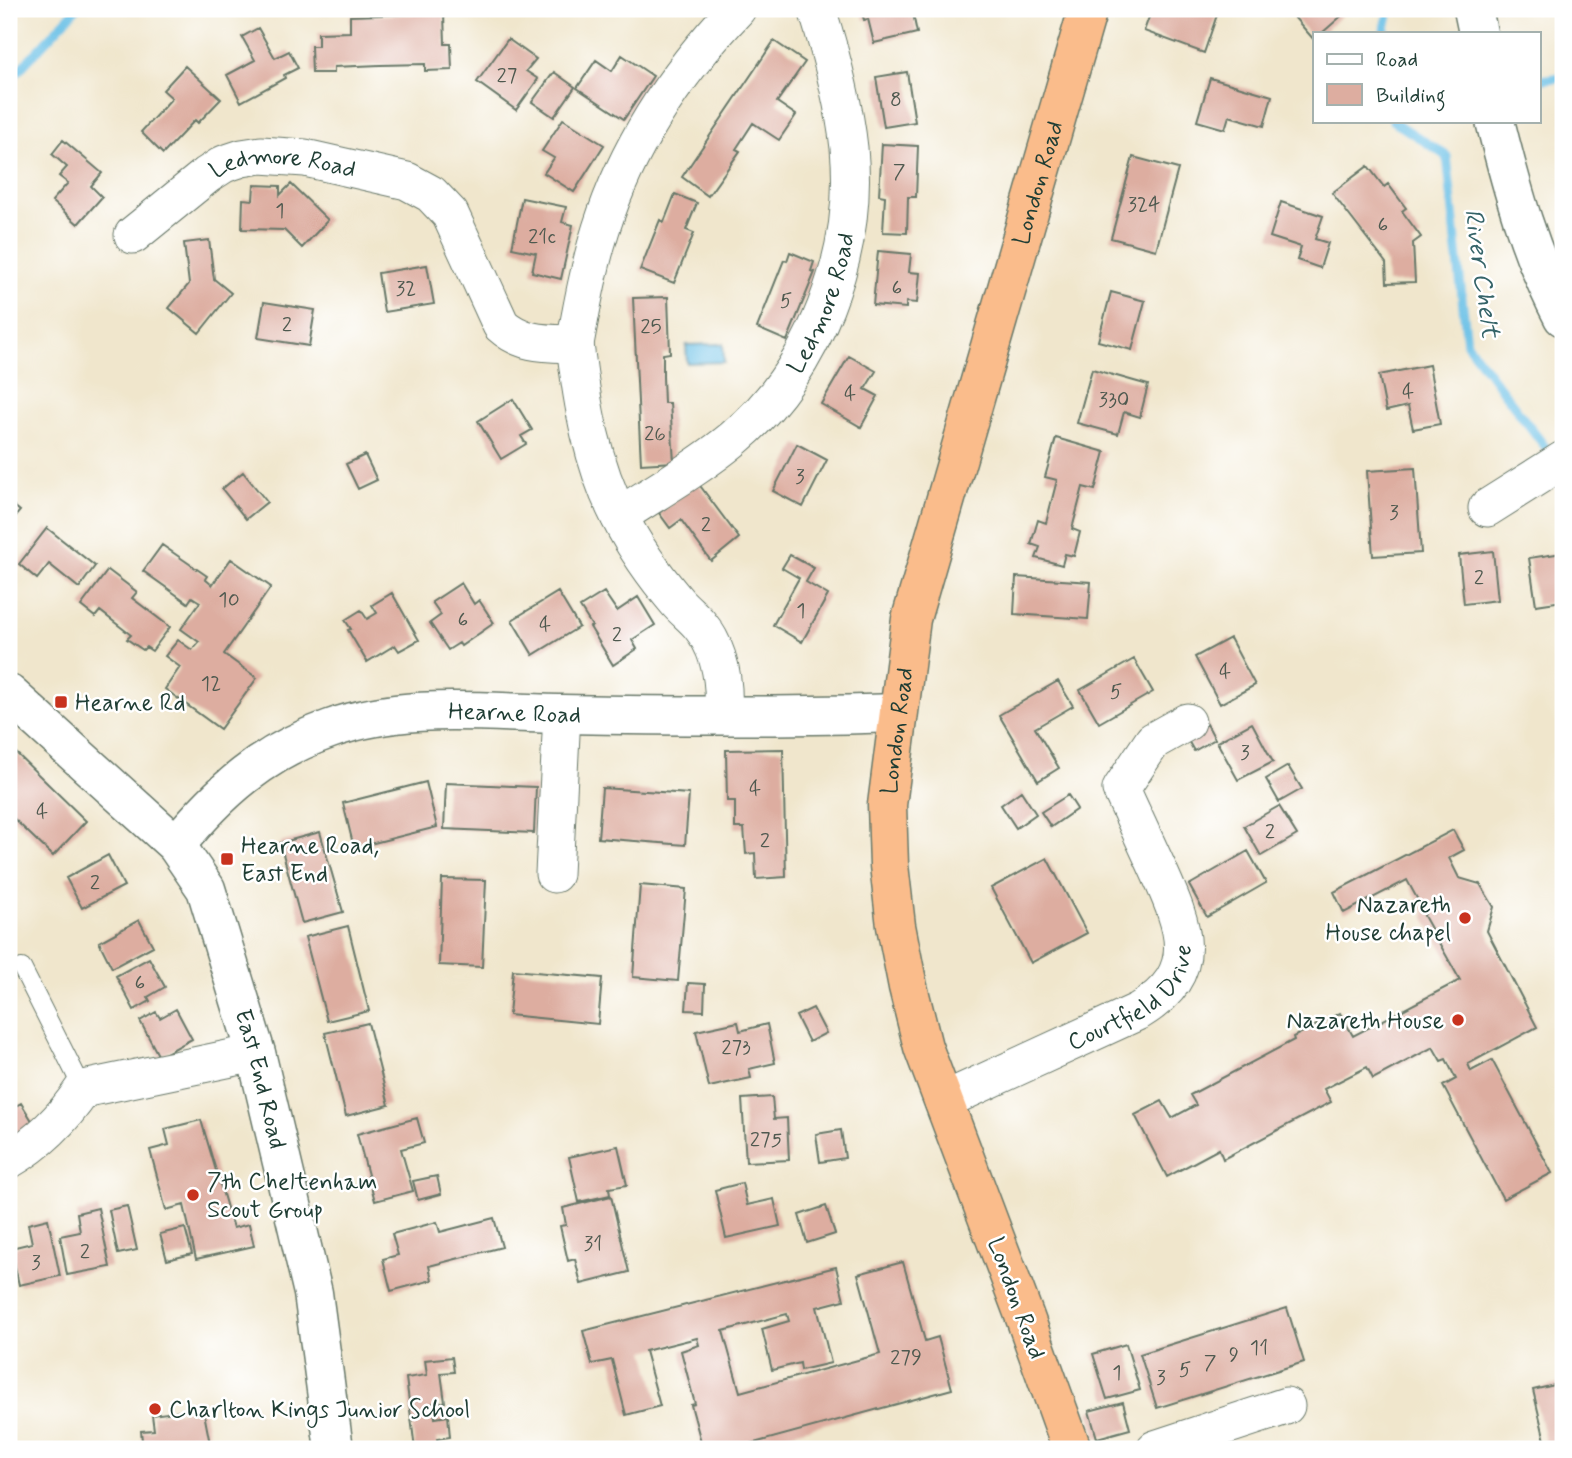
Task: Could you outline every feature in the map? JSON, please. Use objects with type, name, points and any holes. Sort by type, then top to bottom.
[{"type":"highway","name":"London Road","points":[[1072,1449],[923,1047],[908,987],[890,877],[887,805],[911,619],[1088,9]]},
{"type":"street","points":[[723,714],[723,676],[718,657],[708,637],[644,559],[618,516],[602,477],[581,397],[575,344],[601,229],[615,189],[634,149],[679,75],[737,9]]},
{"type":"street","name":"Ledmore Road","points":[[618,516],[734,438],[759,413],[782,386],[801,356],[818,325],[831,292],[841,258],[847,222],[849,150],[837,80],[817,9]]},
{"type":"street","points":[[1474,9],[1478,32]]},
{"type":"street","points":[[1497,128],[1525,229],[1563,317]]},
{"type":"street","name":"Ledmore Road","points":[[133,235],[207,175],[224,164],[242,158],[261,155],[305,158],[407,181],[432,194],[450,214],[501,325],[515,337],[525,340],[575,344]]},
{"type":"street","points":[[1487,508],[1555,466]]},
{"type":"street","name":"East End Road","points":[[9,694],[176,845],[206,889],[256,1053],[313,1293],[334,1449]]},
{"type":"street","name":"Hearne Road","points":[[176,845],[219,796],[243,775],[290,746],[331,728],[365,719],[423,712],[897,713]]},
{"type":"street","points":[[554,874],[562,714]]},
{"type":"street","name":"Courtfield Drive","points":[[943,1101],[1139,1011],[1158,998],[1173,980],[1182,951],[1181,923],[1121,789],[1153,741],[1187,722]]},
{"type":"street","points":[[9,1160],[52,1129],[69,1111],[83,1089],[256,1053]]},
{"type":"street","points":[[1155,1449],[1286,1406]]},
{"type":"lane","points":[[22,968],[83,1089]]},
{"type":"water","points":[[723,344],[724,362],[687,363],[686,345]]},
{"type":"building","points":[[861,9],[912,9],[917,33],[874,43],[868,19],[864,20]]},
{"type":"building","points":[[1152,9],[1219,9],[1204,53],[1144,31]]},
{"type":"building","points":[[1287,9],[1343,9],[1346,12],[1323,32],[1313,32],[1313,39]]},
{"type":"building","points":[[444,13],[445,44],[451,44],[452,70],[425,71],[425,64],[334,67],[334,73],[312,73],[311,46],[318,46],[318,33],[350,32],[350,16]]},
{"type":"building","points":[[258,28],[275,58],[289,51],[298,68],[241,102],[227,75],[255,60],[242,37]]},
{"type":"building","points":[[508,39],[536,59],[526,71],[538,79],[516,110],[477,82]]},
{"type":"building","points":[[774,41],[805,62],[777,102],[796,115],[779,140],[753,123],[736,149],[740,151],[708,196],[682,177]]},
{"type":"building","points":[[622,55],[653,76],[624,119],[577,88],[596,60],[612,71]]},
{"type":"building","points":[[185,66],[221,99],[198,123],[195,120],[163,154],[141,132],[172,98],[163,90]]},
{"type":"building","points":[[554,72],[575,87],[554,117],[532,102]]},
{"type":"building","points":[[907,72],[915,122],[884,127],[876,77]]},
{"type":"building","points":[[1210,78],[1272,96],[1264,126],[1229,116],[1225,129],[1197,121]]},
{"type":"building","points":[[563,119],[604,145],[574,192],[544,173],[554,158],[542,151]]},
{"type":"building","points":[[63,140],[102,173],[91,186],[102,197],[78,224],[52,201],[68,183],[59,176],[67,167],[52,154]]},
{"type":"building","points":[[882,144],[918,146],[916,197],[908,197],[907,233],[883,232],[885,196],[879,195]]},
{"type":"building","points":[[1133,157],[1178,169],[1156,250],[1111,238]]},
{"type":"building","points":[[1368,166],[1384,187],[1388,184],[1406,208],[1402,211],[1421,237],[1413,243],[1415,282],[1387,283],[1386,263],[1332,193]]},
{"type":"building","points":[[291,184],[328,220],[302,248],[284,230],[242,229],[243,199],[253,200],[254,185],[280,186],[280,195]]},
{"type":"building","points":[[675,194],[697,203],[686,230],[694,233],[674,283],[640,270],[660,220],[664,222]]},
{"type":"building","points":[[522,198],[566,207],[562,222],[573,225],[561,279],[532,272],[536,253],[512,248]]},
{"type":"building","points":[[1281,202],[1323,216],[1315,239],[1328,243],[1320,268],[1297,260],[1301,247],[1270,237]]},
{"type":"building","points":[[209,240],[214,279],[231,293],[199,333],[169,308],[189,284],[184,243]]},
{"type":"building","points":[[878,251],[911,254],[909,272],[920,273],[917,303],[906,302],[906,308],[873,305]]},
{"type":"building","points":[[790,252],[814,262],[811,271],[815,272],[787,341],[757,328],[784,260],[787,261]]},
{"type":"building","points":[[427,265],[434,304],[384,312],[378,273]]},
{"type":"building","points":[[1111,292],[1145,301],[1132,350],[1098,341]]},
{"type":"building","points":[[668,297],[670,353],[663,354],[663,377],[664,403],[670,403],[674,462],[641,464],[633,298]]},
{"type":"building","points":[[264,302],[315,310],[309,346],[258,338]]},
{"type":"building","points":[[849,356],[876,371],[865,389],[878,396],[861,427],[821,404]]},
{"type":"building","points":[[1429,365],[1440,424],[1413,429],[1408,406],[1386,411],[1379,375]]},
{"type":"building","points":[[1092,369],[1148,385],[1140,417],[1124,412],[1118,434],[1077,423]]},
{"type":"building","points":[[513,399],[532,430],[521,436],[526,444],[501,459],[478,421]]},
{"type":"building","points":[[1056,438],[1105,452],[1095,490],[1083,487],[1072,529],[1080,532],[1074,556],[1065,554],[1062,565],[1036,558],[1040,547],[1031,544],[1038,520],[1046,523],[1057,480],[1045,477]]},
{"type":"building","points":[[797,444],[827,460],[803,507],[773,491]]},
{"type":"building","points":[[365,455],[377,480],[358,489],[346,464]]},
{"type":"building","points":[[1415,468],[1421,553],[1373,556],[1367,471]]},
{"type":"building","points":[[243,472],[267,502],[246,519],[222,489]]},
{"type":"building","points":[[698,483],[739,538],[711,561],[681,520],[670,528],[659,513]]},
{"type":"building","points":[[9,502],[20,511],[9,524]]},
{"type":"building","points":[[47,528],[95,566],[79,588],[49,564],[37,579],[19,564]]},
{"type":"building","points":[[162,545],[207,576],[205,579],[212,585],[231,559],[271,587],[224,654],[257,678],[220,729],[165,689],[180,667],[165,656],[178,640],[192,650],[199,642],[181,629],[200,602],[192,597],[188,603],[143,571]]},
{"type":"building","points":[[1493,551],[1498,600],[1464,604],[1459,555]]},
{"type":"building","points":[[1563,553],[1563,601],[1536,605],[1529,558]]},
{"type":"building","points":[[790,555],[814,568],[806,582],[828,595],[802,642],[773,625],[799,578],[782,568]]},
{"type":"building","points":[[108,570],[137,592],[132,598],[170,627],[152,651],[146,647],[143,650],[127,639],[131,635],[100,611],[95,617],[81,606]]},
{"type":"building","points":[[1016,577],[1091,582],[1088,619],[1014,614]]},
{"type":"building","points":[[461,583],[474,604],[479,600],[494,623],[461,646],[459,643],[448,650],[430,623],[441,615],[432,602]]},
{"type":"building","points":[[558,592],[579,627],[533,655],[512,620]]},
{"type":"building","points":[[604,592],[617,611],[638,597],[655,625],[632,640],[637,649],[613,665],[580,607]]},
{"type":"building","points":[[392,593],[419,640],[399,651],[395,645],[367,662],[345,620],[361,610],[367,619],[377,613],[372,605]]},
{"type":"building","points":[[1230,638],[1255,685],[1220,704],[1195,657]]},
{"type":"building","points":[[1134,659],[1153,692],[1099,723],[1080,690]]},
{"type":"building","points":[[1058,681],[1073,706],[1035,728],[1059,768],[1038,781],[999,715]]},
{"type":"building","points":[[1252,723],[1273,762],[1238,780],[1217,742]]},
{"type":"building","points":[[1207,724],[1215,739],[1194,751],[1186,737]]},
{"type":"building","points":[[9,746],[86,821],[53,856],[9,814]]},
{"type":"building","points":[[783,749],[786,877],[756,879],[755,853],[746,854],[744,828],[735,828],[735,801],[727,801],[726,750]]},
{"type":"building","points":[[1288,766],[1302,789],[1279,802],[1266,779]]},
{"type":"building","points":[[426,782],[437,827],[354,848],[343,803]]},
{"type":"building","points":[[446,783],[536,787],[534,833],[444,829]]},
{"type":"building","points":[[602,788],[689,794],[685,845],[598,838]]},
{"type":"building","points":[[1021,791],[1036,814],[1016,828],[1001,805]]},
{"type":"building","points":[[1068,795],[1077,809],[1051,827],[1041,812]]},
{"type":"building","points":[[1279,806],[1297,835],[1261,856],[1244,826]]},
{"type":"building","name":"Nazareth House","points":[[1453,830],[1464,850],[1449,858],[1459,878],[1480,884],[1494,907],[1487,931],[1537,1027],[1468,1064],[1471,1071],[1492,1060],[1552,1173],[1503,1199],[1443,1086],[1456,1079],[1446,1059],[1441,1061],[1433,1047],[1373,1079],[1367,1067],[1324,1089],[1331,1102],[1223,1159],[1219,1149],[1167,1177],[1135,1115],[1162,1101],[1172,1118],[1196,1105],[1190,1095],[1340,1013],[1353,1036],[1460,980],[1407,880],[1344,913],[1334,892]]},
{"type":"building","points":[[320,832],[343,912],[302,923],[280,843]]},
{"type":"building","points":[[1248,851],[1266,883],[1207,917],[1189,885]]},
{"type":"building","points":[[108,855],[124,886],[82,908],[66,878]]},
{"type":"building","points":[[1047,858],[1087,933],[1031,963],[991,888]]},
{"type":"building","points":[[442,879],[486,880],[482,967],[439,965]]},
{"type":"building","points":[[640,885],[686,889],[678,981],[633,977]]},
{"type":"building","points":[[139,920],[153,946],[112,968],[99,942]]},
{"type":"building","points":[[348,926],[369,1011],[327,1021],[305,937]]},
{"type":"building","points":[[149,958],[165,987],[148,997],[150,1001],[134,1010],[116,976]]},
{"type":"building","points":[[513,970],[602,978],[598,1024],[509,1015]]},
{"type":"building","points":[[688,983],[705,984],[704,1011],[686,1010]]},
{"type":"building","points":[[813,1008],[826,1033],[809,1042],[796,1016]]},
{"type":"building","points":[[176,1009],[192,1039],[159,1057],[140,1021],[156,1012],[160,1018]]},
{"type":"building","points":[[738,1022],[740,1031],[767,1024],[775,1063],[749,1069],[751,1078],[709,1087],[696,1031]]},
{"type":"building","points":[[368,1023],[389,1105],[346,1116],[325,1033]]},
{"type":"building","points":[[772,1097],[774,1119],[787,1118],[789,1160],[746,1162],[742,1099]]},
{"type":"building","points":[[21,1103],[34,1124],[9,1139],[9,1110]]},
{"type":"building","points":[[417,1118],[424,1143],[401,1149],[413,1191],[375,1201],[357,1134]]},
{"type":"building","name":"7th Cheltenham Scout Group","points":[[201,1120],[233,1228],[249,1224],[254,1246],[196,1259],[184,1205],[166,1210],[150,1150],[169,1145],[165,1129]]},
{"type":"building","points":[[841,1130],[845,1158],[820,1162],[816,1134]]},
{"type":"building","points":[[618,1146],[627,1185],[609,1188],[610,1195],[579,1202],[569,1157]]},
{"type":"building","points":[[437,1176],[441,1194],[418,1200],[413,1181]]},
{"type":"building","points":[[742,1183],[747,1205],[774,1199],[780,1226],[726,1238],[715,1190]]},
{"type":"building","points":[[611,1196],[629,1272],[581,1284],[575,1259],[568,1261],[560,1226],[566,1225],[563,1208]]},
{"type":"building","points":[[127,1206],[137,1250],[118,1254],[109,1210]]},
{"type":"building","points":[[826,1206],[835,1234],[807,1243],[799,1215]]},
{"type":"building","points":[[98,1208],[110,1267],[67,1275],[60,1236],[80,1232],[77,1213]]},
{"type":"building","points":[[494,1218],[502,1247],[429,1266],[432,1280],[391,1291],[383,1259],[398,1255],[392,1234],[437,1222],[440,1232]]},
{"type":"building","points":[[48,1219],[60,1276],[19,1285],[11,1248],[32,1243],[28,1224]]},
{"type":"building","points":[[185,1228],[192,1254],[167,1260],[160,1234]]},
{"type":"building","points":[[903,1262],[925,1341],[938,1337],[952,1389],[732,1449],[703,1449],[681,1351],[699,1345],[697,1338],[645,1351],[660,1406],[626,1415],[612,1360],[592,1364],[583,1331],[836,1267],[844,1300],[817,1307],[831,1363],[801,1370],[800,1363],[772,1370],[762,1329],[789,1321],[787,1314],[723,1331],[740,1392],[880,1354],[858,1274]]},
{"type":"building","points":[[1287,1308],[1304,1362],[1157,1408],[1140,1354]]},
{"type":"building","points":[[1126,1344],[1140,1390],[1107,1399],[1093,1354]]},
{"type":"building","points":[[452,1357],[454,1372],[441,1373],[445,1402],[433,1403],[435,1418],[448,1416],[450,1437],[437,1439],[439,1449],[415,1449],[406,1378],[427,1375],[425,1360]]},
{"type":"building","points":[[1563,1383],[1563,1449],[1547,1449],[1533,1390]]},
{"type":"building","points":[[1123,1402],[1130,1429],[1097,1438],[1089,1411]]},
{"type":"building","points":[[203,1408],[211,1449],[143,1449],[141,1431],[154,1430],[152,1415]]},
{"type":"waterway","points":[[9,81],[76,9]]},
{"type":"waterway","name":"River Chelt","points":[[1384,32],[1389,9]]},
{"type":"waterway","points":[[1540,80],[1563,77]]},
{"type":"waterway","name":"River Chelt","points":[[1395,122],[1447,156],[1467,344],[1552,456]]},
{"type":"place","name":"Hearne Rd","points":[[61,702]]},
{"type":"place","name":"Hearne Road, East End","points":[[227,859]]},
{"type":"place","name":"Nazareth House chapel","points":[[1465,918]]},
{"type":"place","name":"Nazareth House","points":[[1458,1020]]},
{"type":"place","name":"7th Cheltenham Scout Group","points":[[193,1195]]},
{"type":"place","name":"Charlton Kings Junior School","points":[[155,1409]]}]
